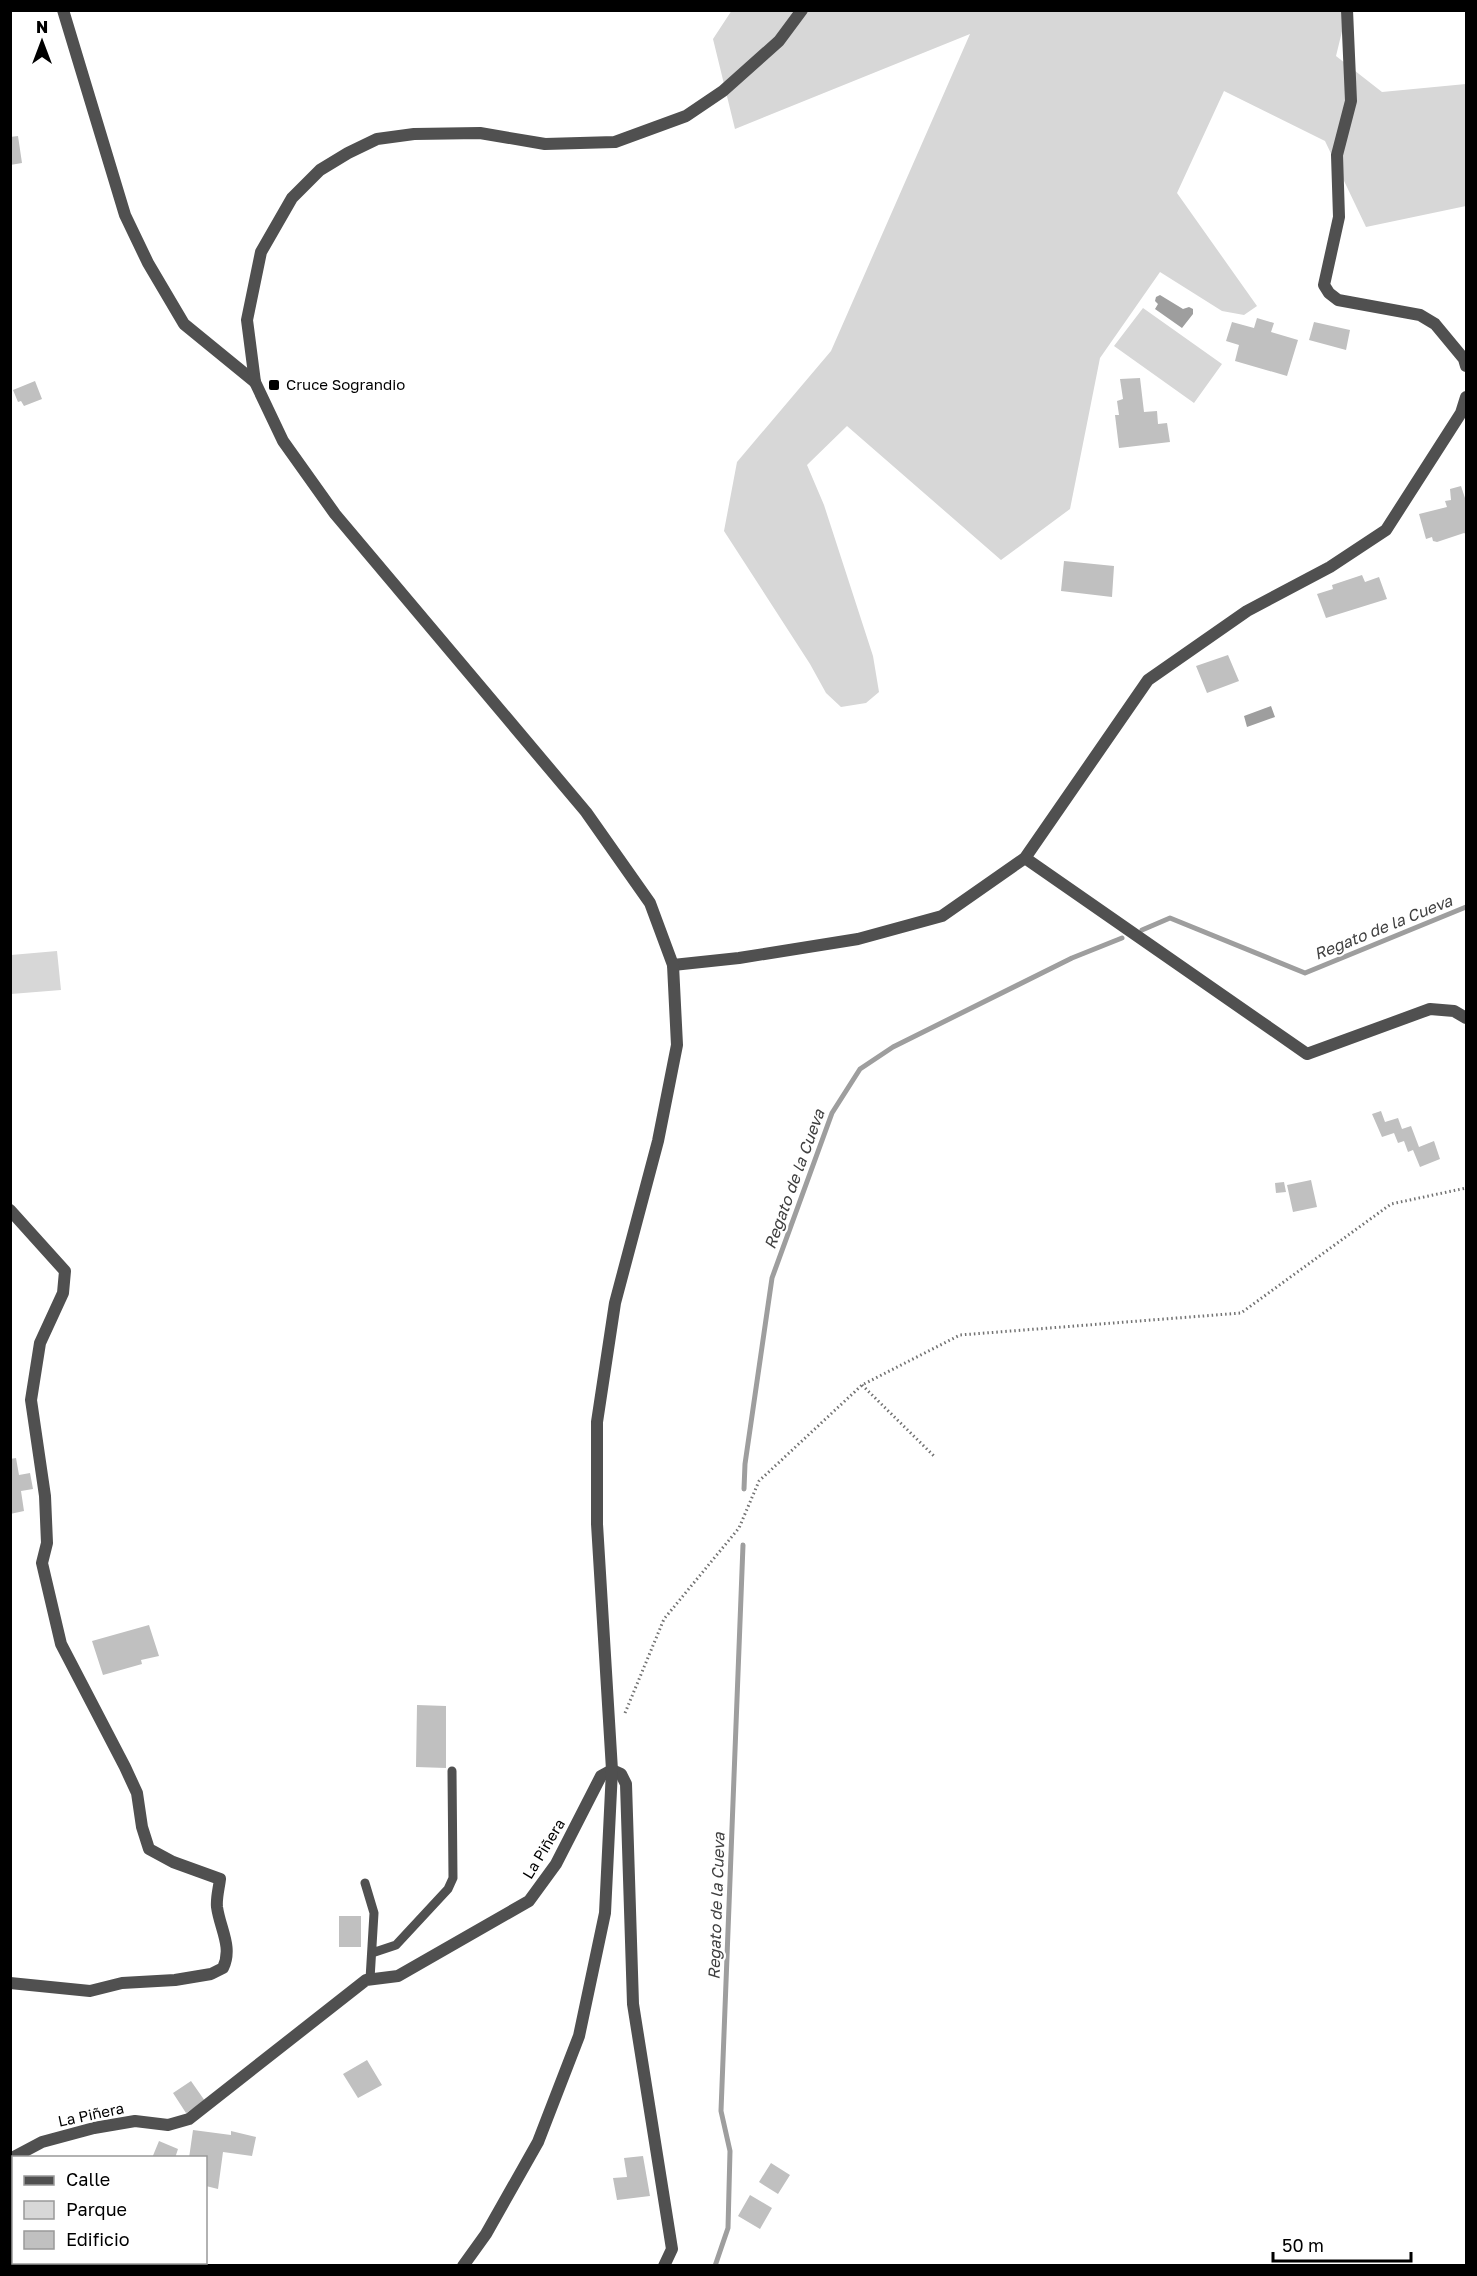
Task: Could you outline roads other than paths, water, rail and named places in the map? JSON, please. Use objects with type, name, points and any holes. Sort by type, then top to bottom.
[{"type":"street","points":[[63,10],[125,215],[148,263],[184,324],[255,382]]},
{"type":"street","points":[[463,2265],[486,2234],[538,2142],[579,2036],[605,1913],[612,1770],[597,1524],[597,1422],[615,1303],[658,1141],[677,1045],[673,965],[650,903],[586,812],[335,514],[283,441],[255,382],[246,320],[261,252],[292,198],[320,170],[348,153],[376,140],[414,134],[480,133],[545,144],[615,142],[686,116],[723,91],[779,41],[802,10]]},
{"type":"street","points":[[1347,10],[1351,101],[1337,155],[1339,217],[1324,285],[1329,293],[1338,300],[1410,313],[1427,319],[1435,324],[1464,359],[1467,366]]},
{"type":"street","points":[[673,965],[739,958],[858,939],[942,916],[1025,858],[1148,680],[1247,611],[1330,567],[1386,530],[1461,413],[1467,397]]},
{"type":"street","points":[[1025,858],[1307,1054],[1430,1009],[1454,1011],[1467,1018]]},
{"type":"street","points":[[10,1210],[65,1271],[63,1293],[39,1343],[31,1400],[45,1496],[47,1543],[42,1563],[61,1644],[126,1767],[137,1793],[142,1827],[149,1849],[173,1862],[220,1879],[217,1906],[227,1943],[226,1961],[223,1968],[211,1974],[175,1980],[122,1983],[90,1991],[10,1983]]},
{"type":"street","points":[[612,1770],[621,1774],[626,1784],[633,2004],[672,2249],[664,2265]]},
{"type":"street","name":"La Piñera","points":[[16,2156],[42,2142],[94,2128],[135,2121],[168,2125],[189,2119],[366,1980],[398,1976],[529,1901],[556,1864],[601,1776],[612,1770]]},
{"type":"lane","points":[[372,1953],[396,1945],[451,1884],[453,1878],[452,1771]]},
{"type":"lane","points":[[365,1884],[374,1913],[370,1979]]},
{"type":"waterway","name":"Regato de la Cueva","points":[[1142,930],[1170,918],[1305,973],[1466,907]]},
{"type":"waterway","name":"Regato de la Cueva","points":[[744,1489],[745,1464],[772,1278],[832,1113],[860,1069],[893,1047],[1072,958],[1122,938]]},
{"type":"waterway","name":"Regato de la Cueva","points":[[715,2266],[728,2228],[730,2151],[721,2111],[743,1545]]},
{"type":"place","name":"Cruce Sograndio","points":[[274,385]]}]
